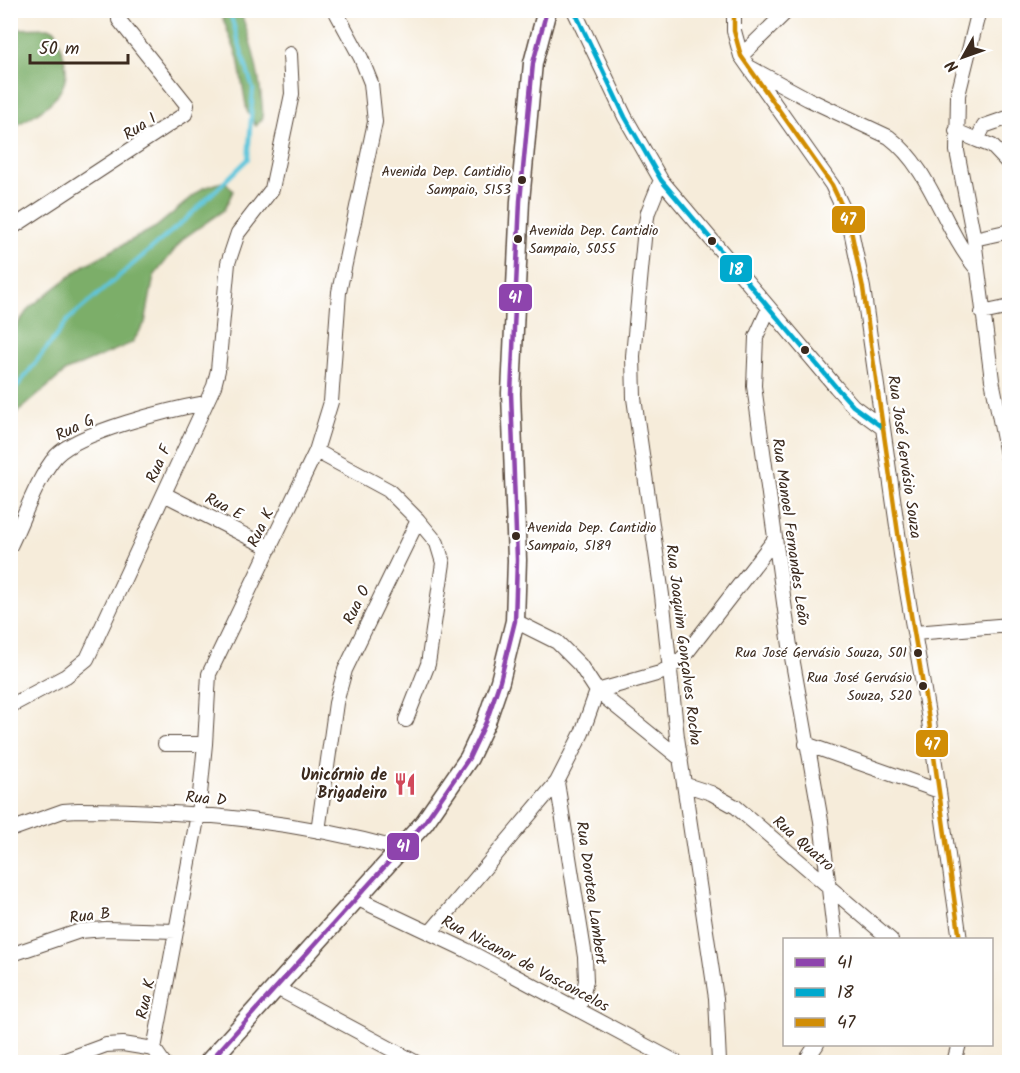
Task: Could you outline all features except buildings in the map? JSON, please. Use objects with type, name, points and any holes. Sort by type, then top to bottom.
[{"type":"main road","points":[[209,1062],[431,813],[469,758],[494,701],[515,621],[517,560],[511,393],[518,240],[529,88],[537,42],[547,10]]},
{"type":"street","name":"Rua K","points":[[154,1049],[198,814],[205,744],[208,674],[316,451],[332,402],[339,292],[375,122],[371,83],[362,58],[335,10]]},
{"type":"street","points":[[567,10],[576,16],[638,141],[661,180],[853,406],[883,428]]},
{"type":"street","name":"Rua José Gervásio Souza","points":[[734,10],[734,31],[744,60],[832,185],[847,214],[863,288],[960,938]]},
{"type":"street","points":[[788,10],[744,60],[808,99],[889,137],[899,145],[918,166],[951,232],[976,268]]},
{"type":"street","points":[[979,10],[958,95],[956,131],[959,168],[974,238],[982,313],[1004,416],[1010,469]]},
{"type":"street","name":"Rua I","points":[[10,229],[185,114],[187,105],[118,20]]},
{"type":"street","name":"Rua F","points":[[10,706],[66,676],[87,659],[206,403],[218,370],[228,263],[232,246],[238,233],[269,196],[292,94],[290,54]]},
{"type":"street","points":[[977,140],[980,131],[988,124],[1010,117]]},
{"type":"street","points":[[956,131],[992,146],[1010,165]]},
{"type":"street","name":"Rua Joaquim Gonçalves Rocha","points":[[661,180],[648,212],[645,228],[633,356],[633,382],[640,450],[662,595],[681,759],[716,998],[719,1062]]},
{"type":"street","points":[[974,238],[1010,231]]},
{"type":"street","points":[[982,313],[1010,307]]},
{"type":"street","name":"Rua Manoel Fernandes Leão","points":[[769,308],[756,337],[754,386],[775,539],[830,889],[835,938]]},
{"type":"street","name":"Rua G","points":[[10,546],[47,469],[64,449],[156,414],[206,403]]},
{"type":"street","points":[[316,451],[388,490],[437,543],[443,563],[428,663],[406,720]]},
{"type":"street","name":"Rua E","points":[[164,494],[270,548]]},
{"type":"street","name":"Rua O","points":[[318,831],[336,703],[345,670],[418,520]]},
{"type":"street","points":[[430,933],[557,782],[582,733],[597,691],[669,669],[681,660],[775,539]]},
{"type":"street","name":"Rua Joaquim Gonçalves Rocha","points":[[515,621],[557,642],[580,665],[597,691],[681,759]]},
{"type":"street","points":[[915,633],[1010,625]]},
{"type":"street","points":[[165,744],[205,744]]},
{"type":"street","points":[[806,744],[939,791]]},
{"type":"street","name":"Rua Dorotea Lambert","points":[[557,782],[585,957],[586,981],[579,1010]]},
{"type":"street","name":"Rua Quatro","points":[[686,785],[716,796],[736,807],[890,938]]},
{"type":"street","name":"Rua D","points":[[10,830],[63,811],[198,814],[318,831],[399,849]]},
{"type":"street","name":"Rua Nicanor de Vasconcelos","points":[[356,898],[430,933],[676,1062]]},
{"type":"street","name":"Rua B","points":[[10,955],[80,931],[106,928],[176,931]]},
{"type":"street","points":[[275,987],[415,1062]]},
{"type":"street","points":[[60,1062],[106,1045],[123,1044],[154,1049],[163,1062]]},
{"type":"street","points":[[805,1062],[816,1046]]},
{"type":"street","points":[[954,1062],[958,1046]]},
{"type":"green space","points":[[220,11],[240,11],[249,37],[256,63],[262,104],[263,118],[256,126],[247,111],[238,58]]},
{"type":"green space","points":[[51,28],[56,31],[64,57],[66,73],[64,83],[54,99],[46,106],[11,128],[11,29]]},
{"type":"green space","points":[[225,181],[233,191],[224,210],[184,238],[154,276],[145,323],[132,343],[66,371],[11,418],[11,334],[29,308],[85,265],[156,227],[203,188]]},
{"type":"waterway","points":[[10,396],[69,319],[187,218],[248,159],[253,89],[229,10]]},
{"type":"transit line","name":"41","points":[[209,1062],[424,823],[469,758],[486,722],[500,681],[515,621],[517,560],[511,393],[520,201],[533,63],[547,10]]},
{"type":"transit line","name":"18","points":[[574,10],[625,117],[661,180],[853,406],[883,428]]},
{"type":"transit line","name":"47","points":[[734,10],[734,31],[741,56],[832,185],[849,221],[863,288],[960,938]]},
{"type":"place","name":"Avenida Dep. Cantidio Sampaio, 5153","points":[[522,180]]},
{"type":"place","name":"Avenida Dep. Cantidio Sampaio, 5055","points":[[518,239]]},
{"type":"place","name":"Avenida Dep. Cantidio Sampaio, 5189","points":[[516,536]]},
{"type":"place","name":"Rua José Gervásio Souza, 501","points":[[918,653]]},
{"type":"place","name":"Rua José Gervásio Souza, 520","points":[[923,686]]},
{"type":"place","name":"Unicórnio de Brigadeiro","points":[[405,784]]}]
